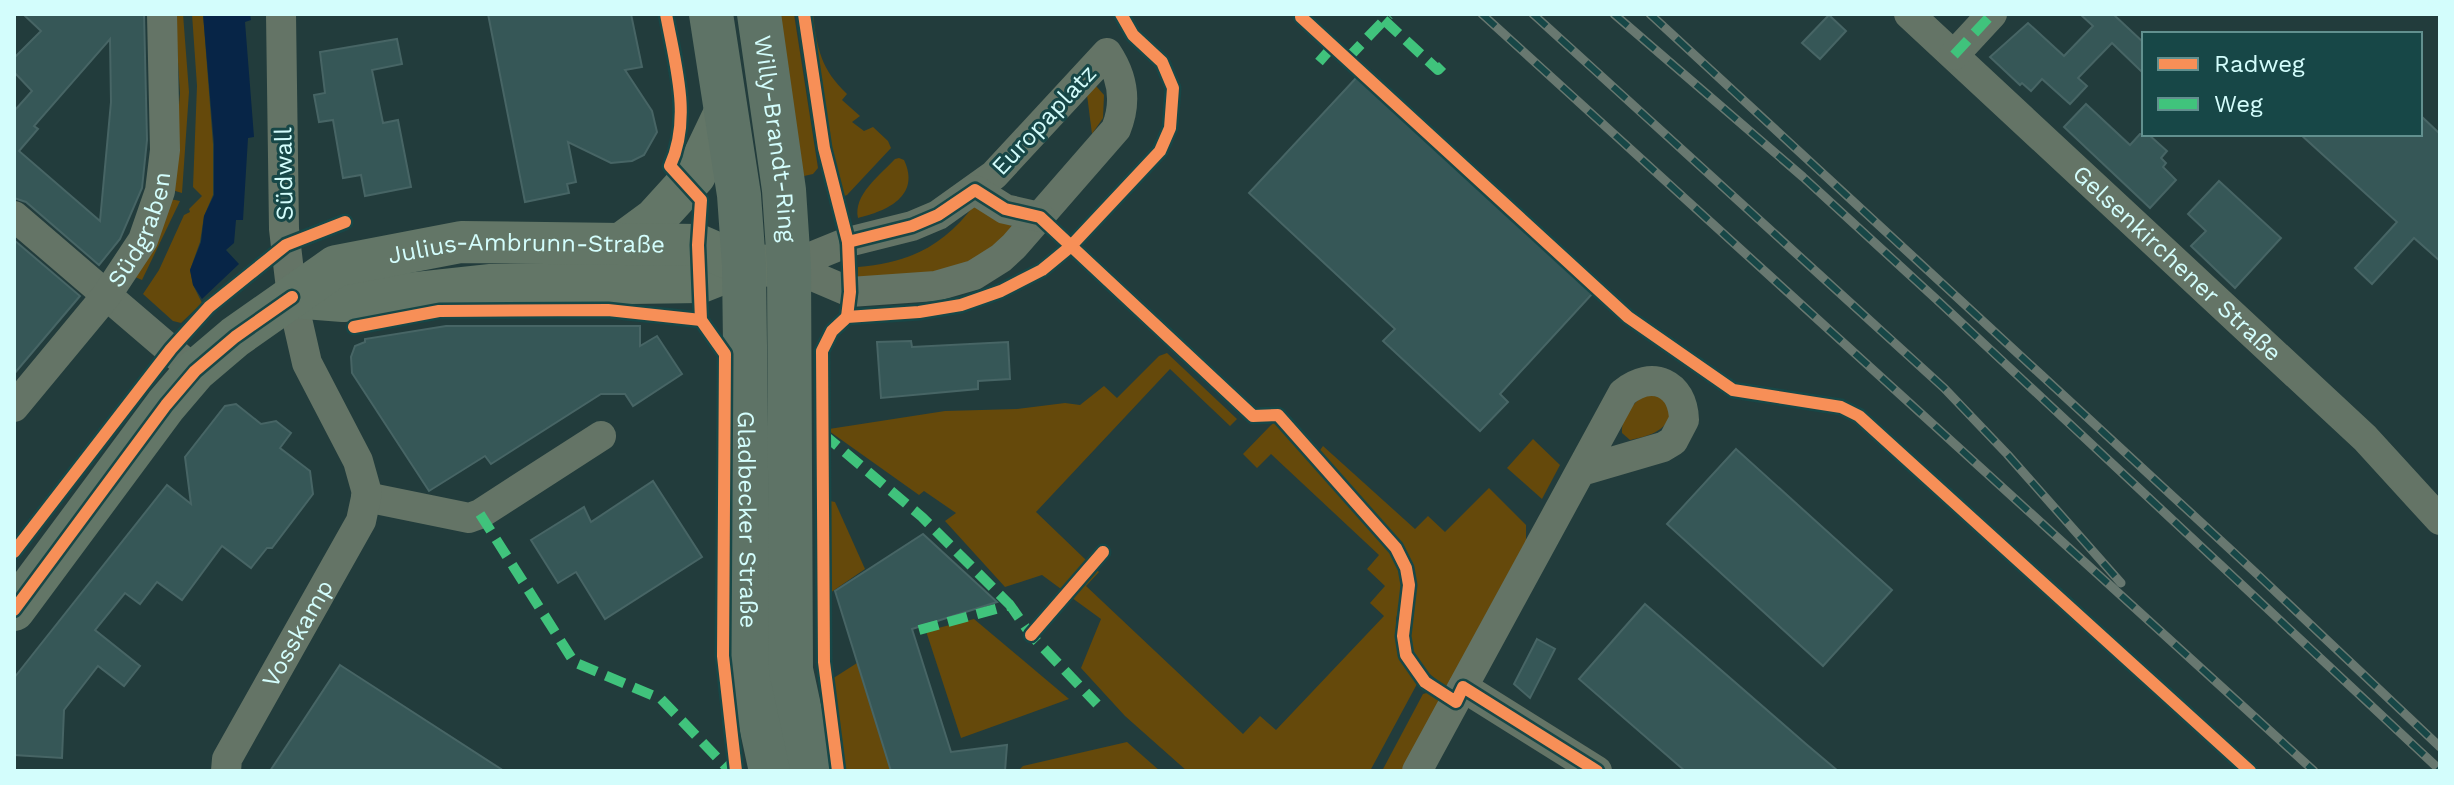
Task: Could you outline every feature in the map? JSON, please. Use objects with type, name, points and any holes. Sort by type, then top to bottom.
[{"type":"main road","name":"Willy-Brandt-Ring","points":[[711,14],[739,195],[744,265]]},
{"type":"main road","name":"Willy-Brandt-Ring","points":[[759,14],[784,190],[789,266]]},
{"type":"main road","points":[[621,244],[655,219],[695,175],[726,110]]},
{"type":"main road","name":"Julius-Ambrunn-Straße","points":[[292,297],[336,266],[461,242],[698,245],[744,265]]},
{"type":"main road","name":"Julius-Ambrunn-Straße","points":[[292,297],[343,301],[491,285],[701,282],[744,265]]},
{"type":"main road","points":[[744,265],[789,266]]},
{"type":"main road","name":"Gladbecker Straße","points":[[744,265],[749,669],[771,771]]},
{"type":"main road","name":"Gladbecker Straße","points":[[789,266],[791,670],[813,771]]},
{"type":"main road","points":[[14,610],[166,405],[195,371],[235,337],[292,297]]},
{"type":"street","name":"Südgraben","points":[[14,407],[106,296],[143,240],[160,191],[165,150],[162,14]]},
{"type":"street","name":"Südwall","points":[[281,14],[284,229],[292,297]]},
{"type":"street","name":"Gelsenkirchener Straße","points":[[1909,14],[2365,438],[2440,520]]},
{"type":"street","points":[[1954,55],[1992,14]]},
{"type":"street","name":"Europaplatz","points":[[1107,53],[1121,78],[1122,107],[1119,122],[1110,138],[1008,252],[986,268],[961,280],[936,286],[850,292],[789,266],[848,242],[912,226],[938,215],[994,175],[1107,53]]},
{"type":"street","name":"Europaplatz","points":[[975,190],[1005,209],[1040,217]]},
{"type":"street","points":[[14,216],[195,371]]},
{"type":"street","points":[[292,297],[307,363],[358,461],[366,497],[469,518],[480,514],[601,436]]},
{"type":"street","points":[[1417,771],[1581,471]]},
{"type":"street","name":"Vosskamp","points":[[226,771],[227,759],[361,521],[366,497]]},
{"type":"street","points":[[1463,687],[1597,771]]},
{"type":"shaded area","points":[[175,14],[183,14],[189,92],[182,193],[172,190],[180,93]]},
{"type":"shaded area","points":[[192,14],[203,14],[213,144],[213,195],[204,216],[200,242],[190,270],[202,303],[181,323],[173,321],[143,294],[159,270],[184,215],[202,196],[193,187],[197,86]]},
{"type":"shaded area","points":[[771,14],[794,14],[818,168],[813,174],[804,176],[798,167]]},
{"type":"shaded area","points":[[807,14],[813,14],[826,67],[847,94],[842,100],[860,116],[852,122],[864,131],[873,127],[891,148],[842,197],[839,193]]},
{"type":"shaded area","points":[[1096,86],[1104,95],[1103,118],[1092,134],[1086,87]]},
{"type":"shaded area","points":[[899,158],[904,160],[908,173],[905,192],[890,206],[858,218],[864,193]]},
{"type":"shaded area","points":[[170,199],[180,201],[142,280],[135,277]]},
{"type":"shaded area","points":[[975,204],[1015,228],[979,257],[942,271],[858,279],[858,267],[893,261],[924,250],[951,231]]},
{"type":"shaded area","points":[[1167,353],[1237,419],[1230,426],[1170,369],[1036,512],[1087,561],[1061,589],[1042,575],[1005,587],[945,521],[956,513],[924,491],[919,495],[829,431],[945,411],[1017,409],[1065,403],[1080,405],[1104,386],[1117,398],[1159,356]]},
{"type":"shaded area","points":[[1645,394],[1664,398],[1671,415],[1659,430],[1630,440],[1622,433],[1623,422],[1632,406]]},
{"type":"shaded area","points":[[1275,421],[1388,549],[1401,574],[1402,596],[1396,619],[1396,639],[1402,659],[1417,684],[1370,771],[1187,771],[1125,716],[1081,668],[1101,619],[1068,595],[1094,567],[1099,572],[1086,586],[1243,734],[1260,716],[1276,730],[1384,616],[1370,603],[1385,586],[1367,569],[1379,555],[1271,454],[1257,468],[1243,454]]},
{"type":"shaded area","points":[[1533,439],[1560,465],[1542,499],[1507,468]]},
{"type":"shaded area","points":[[1323,446],[1415,529],[1428,516],[1445,532],[1489,488],[1526,525],[1526,541],[1446,688],[1417,663],[1407,637],[1414,581],[1406,554],[1318,453]]},
{"type":"shaded area","points":[[830,501],[835,502],[865,569],[830,593]]},
{"type":"shaded area","points":[[974,619],[1069,699],[961,738],[926,631]]},
{"type":"shaded area","points":[[857,663],[891,771],[843,771],[832,679]]},
{"type":"shaded area","points":[[1430,692],[1441,699],[1402,771],[1382,771],[1423,694]]},
{"type":"shaded area","points":[[1127,742],[1160,771],[1018,771],[1023,766]]},
{"type":"water","points":[[203,14],[250,14],[251,20],[245,22],[254,137],[248,138],[243,220],[236,220],[234,243],[226,250],[239,264],[202,299],[193,285],[190,270],[201,242],[204,216],[214,195],[214,144]]},
{"type":"building","points":[[23,14],[144,14],[147,140],[142,188],[120,239],[99,265],[26,202],[14,198],[14,108],[32,91],[14,72],[14,58],[41,31]],"holes":[[[110,39],[111,102],[100,221],[19,151],[38,129],[34,126]]]},
{"type":"building","points":[[488,14],[631,14],[642,67],[625,70],[652,111],[657,132],[644,155],[632,161],[611,163],[568,142],[576,182],[567,184],[569,193],[525,202]]},
{"type":"building","points":[[2080,14],[2113,14],[2142,41],[2142,72],[2112,43],[2078,78],[2087,86],[2070,104],[2042,79],[2031,91],[2022,83],[2020,85],[1990,57],[2028,23],[2064,56],[2093,26]]},
{"type":"building","points":[[1829,15],[1846,31],[1820,59],[1802,43]]},
{"type":"building","points":[[397,39],[402,64],[372,70],[383,123],[398,120],[411,187],[365,196],[361,175],[343,178],[333,120],[319,122],[314,95],[325,93],[320,52]]},
{"type":"building","points":[[1357,77],[1592,294],[1500,394],[1508,402],[1480,431],[1383,341],[1395,329],[1249,193]]},
{"type":"building","points":[[2086,104],[2130,145],[2140,134],[2150,136],[2167,151],[2161,158],[2166,163],[2163,167],[2176,180],[2150,208],[2064,127]]},
{"type":"building","points":[[2422,117],[2440,134],[2440,261],[2414,238],[2372,284],[2355,268],[2397,222],[2302,136],[2422,136]]},
{"type":"building","points":[[2219,181],[2281,238],[2235,288],[2191,246],[2206,231],[2188,214]]},
{"type":"building","points":[[14,240],[80,296],[14,374]]},
{"type":"building","points":[[446,326],[640,326],[640,346],[657,336],[682,374],[633,406],[625,394],[601,394],[491,464],[485,456],[429,491],[352,373],[351,357],[355,346],[365,342],[365,339]]},
{"type":"building","points":[[911,341],[912,347],[1008,342],[1010,379],[978,381],[978,389],[881,398],[877,342]]},
{"type":"building","points":[[236,404],[261,424],[276,421],[291,433],[280,448],[310,471],[313,494],[272,548],[267,548],[251,568],[222,546],[182,600],[157,582],[140,604],[125,593],[95,630],[140,666],[124,686],[98,666],[64,710],[62,758],[14,755],[14,678],[167,485],[191,504],[185,457],[225,406]]},
{"type":"building","points":[[1736,449],[1892,590],[1823,666],[1667,524]]},
{"type":"building","points":[[653,481],[702,557],[605,619],[576,572],[558,583],[531,540],[584,507],[591,522]]},
{"type":"building","points":[[923,534],[997,602],[912,629],[951,752],[1007,745],[1005,771],[891,771],[835,591]]},
{"type":"building","points":[[1645,604],[1838,771],[1685,771],[1579,679]]},
{"type":"building","points":[[1537,639],[1555,649],[1530,698],[1514,684]]},
{"type":"building","points":[[340,665],[504,771],[270,771]]},
{"type":"railway","points":[[1482,14],[2314,771]]},
{"type":"railway","points":[[1533,14],[1944,388],[2121,583]]},
{"type":"railway","points":[[1614,14],[1803,177],[2440,770]]},
{"type":"railway","points":[[1650,14],[2440,747]]},
{"type":"marked path","points":[[1954,55],[1992,14]]},
{"type":"marked path","points":[[1347,59],[1389,15]]},
{"type":"marked path","points":[[1384,20],[1438,70],[1443,65]]},
{"type":"marked path","points":[[1319,62],[1333,46]]},
{"type":"marked path","points":[[822,433],[922,517],[1010,605]]},
{"type":"marked path","points":[[480,514],[574,662],[661,699],[730,771]]},
{"type":"marked path","points":[[919,630],[1010,605],[1031,635],[1097,704]]},
{"type":"cycle path","points":[[666,14],[681,110],[677,148],[670,166],[701,200],[698,245],[701,320],[725,354],[723,656],[736,771]]},
{"type":"cycle path","points":[[804,14],[824,148],[848,242],[850,292],[847,317]]},
{"type":"cycle path","points":[[838,771],[824,662],[822,351],[832,331],[847,317],[919,312],[961,305],[1001,291],[1042,270],[1070,247],[1160,151],[1170,128],[1173,88],[1162,62],[1133,35],[1121,14]]},
{"type":"cycle path","points":[[1301,17],[1628,317],[1733,390],[1841,407],[1859,416],[2250,771]]},
{"type":"cycle path","points":[[848,242],[912,226],[938,215],[975,190],[1005,209],[1040,217],[1253,416],[1278,415],[1396,548],[1406,568],[1409,585],[1403,636],[1406,655],[1425,682],[1456,702],[1463,687],[1597,771]]},
{"type":"cycle path","points":[[14,552],[171,349],[209,307],[286,245],[345,222]]},
{"type":"cycle path","points":[[14,610],[166,405],[195,371],[235,337],[292,297]]},
{"type":"cycle path","points":[[354,327],[439,311],[608,310],[701,320]]},
{"type":"cycle path","points":[[1031,635],[1103,552]]}]
